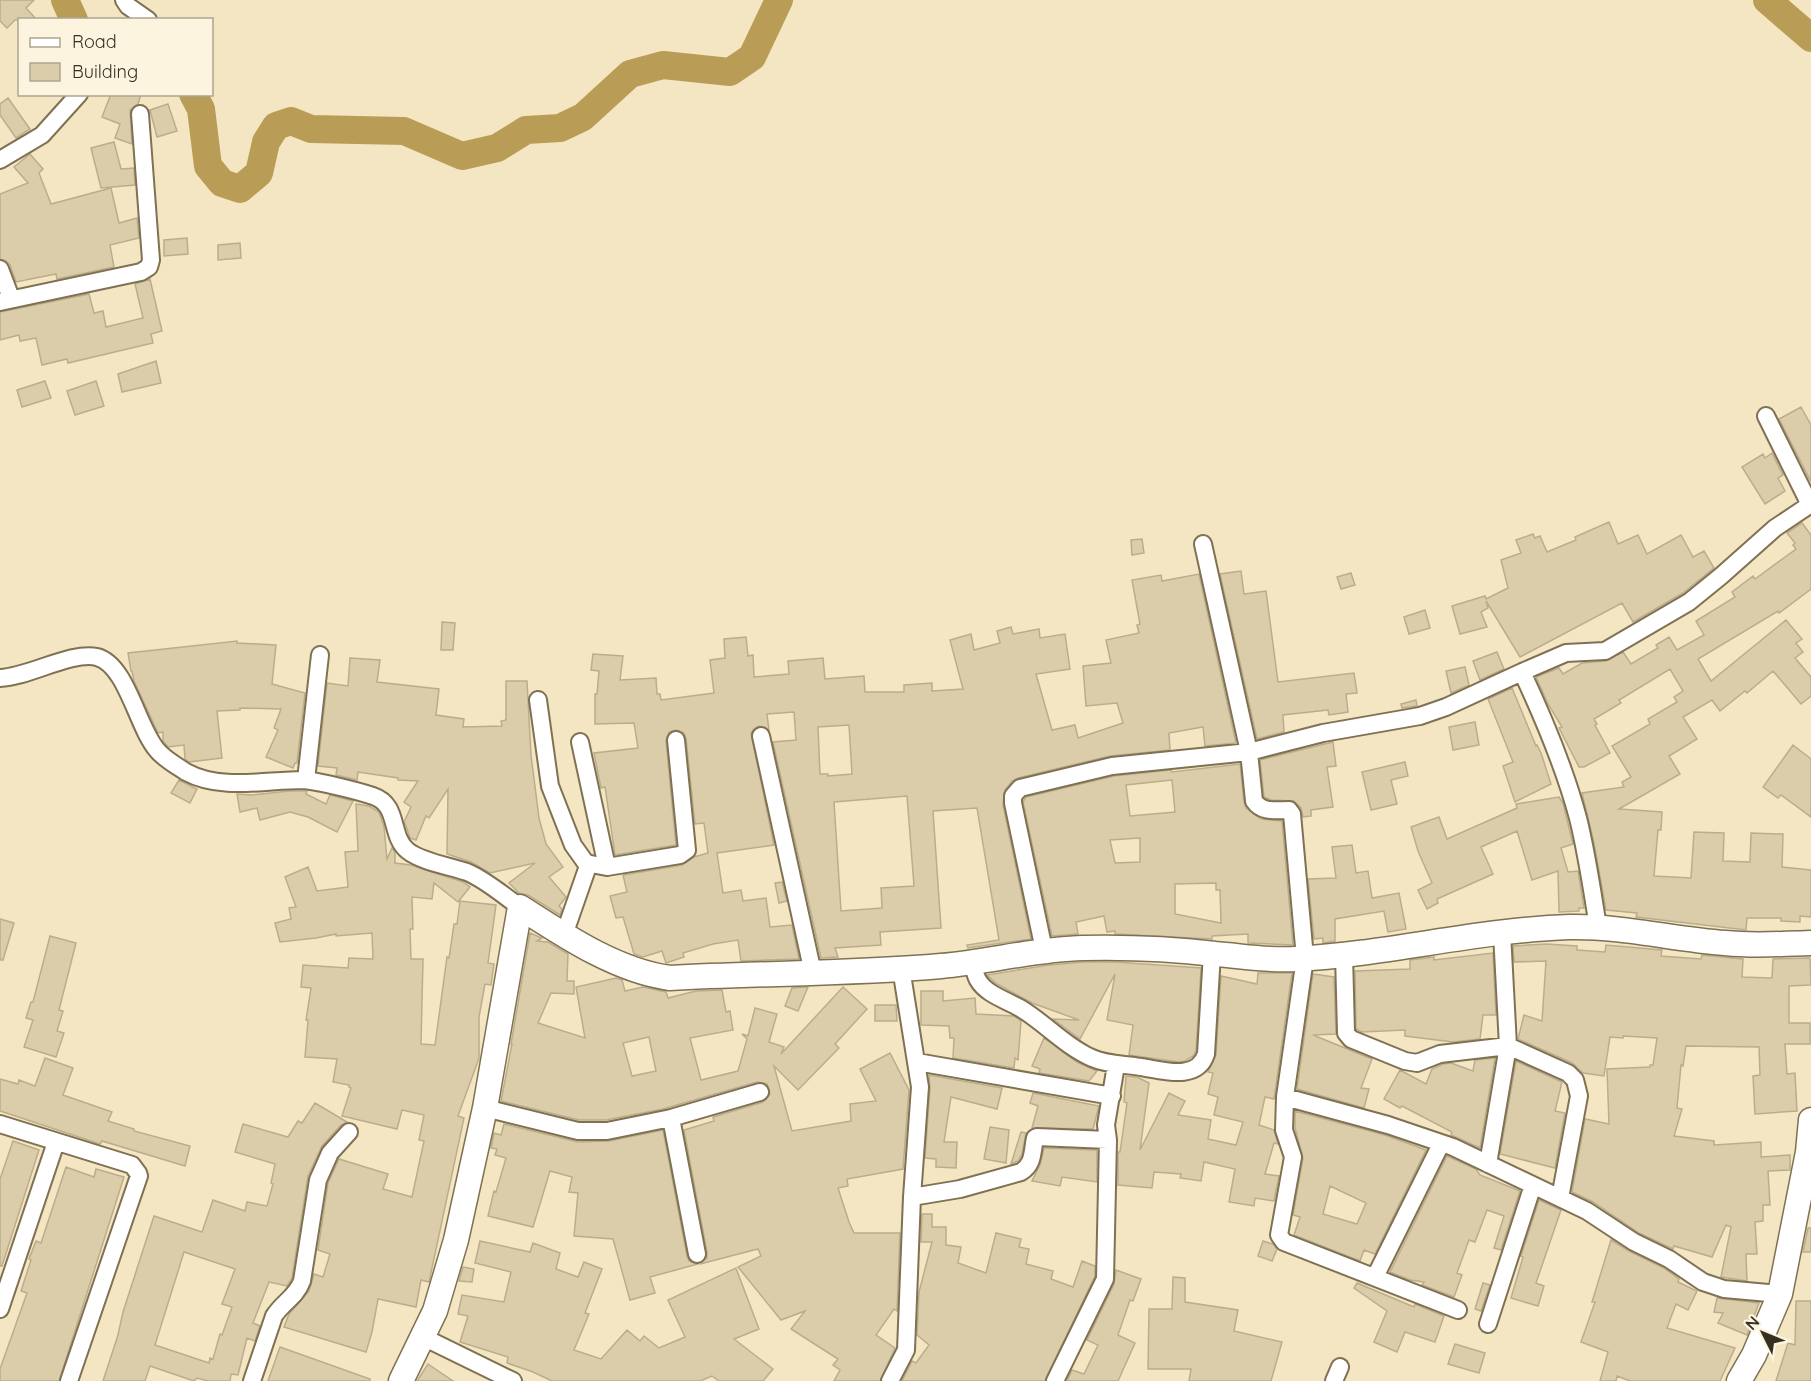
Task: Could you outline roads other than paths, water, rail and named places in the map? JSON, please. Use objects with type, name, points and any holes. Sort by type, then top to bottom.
[{"type":"street","points":[[124,0],[128,6],[145,18]]},
{"type":"street","points":[[0,160],[42,135],[77,96]]},
{"type":"street","points":[[0,269],[6,300],[141,272],[149,267],[151,260],[140,114]]},
{"type":"street","points":[[1044,950],[1012,803],[1015,792],[1024,786],[1112,766],[1248,752],[1323,733],[1420,716],[1446,707],[1566,653],[1605,651],[1689,602],[1707,589],[1775,528],[1810,504],[1766,416]]},
{"type":"street","points":[[1203,544],[1248,752],[1254,798],[1256,804],[1265,810],[1289,810],[1292,814],[1305,958],[1283,1125],[1293,1157],[1278,1232],[1284,1242],[1458,1310]]},
{"type":"street","points":[[306,780],[320,654]]},
{"type":"street","points":[[0,678],[22,675],[79,657],[99,658],[121,678],[141,722],[158,751],[188,772],[226,782],[306,780],[379,799],[392,811],[396,832],[405,849],[417,856],[470,873],[564,935],[648,975],[670,978],[901,968],[973,963],[1044,950],[1121,948],[1212,953],[1268,959],[1305,958],[1527,929],[1598,927],[1747,945],[1811,943]]},
{"type":"street","points":[[1522,672],[1548,734],[1577,816],[1598,927]]},
{"type":"street","points":[[538,700],[550,786],[573,845],[588,866]]},
{"type":"street","points":[[760,736],[813,973]]},
{"type":"street","points":[[588,866],[591,864],[607,867],[680,855],[687,850],[676,740]]},
{"type":"street","points":[[580,742],[607,867]]},
{"type":"street","points":[[564,935],[588,866]]},
{"type":"street","points":[[401,1381],[435,1311],[456,1240],[485,1108],[520,907]]},
{"type":"street","points":[[1488,1164],[1508,1046],[1502,933]]},
{"type":"street","points":[[973,963],[978,981],[993,994],[1028,1013],[1070,1046],[1092,1058],[1116,1065],[1140,1066],[1172,1072],[1189,1071],[1201,1064],[1206,1054],[1212,953]]},
{"type":"street","points":[[1344,954],[1346,1033],[1351,1039],[1406,1061],[1417,1063],[1450,1052],[1508,1046],[1562,1070],[1575,1080],[1579,1096],[1560,1198]]},
{"type":"street","points":[[890,1381],[906,1350],[912,1197],[921,1087],[901,968]]},
{"type":"street","points":[[918,1062],[1112,1096]]},
{"type":"street","points":[[1055,1381],[1105,1279],[1108,1140],[1106,1125],[1116,1065]]},
{"type":"street","points":[[485,1108],[557,1126],[593,1132],[671,1118],[760,1092]]},
{"type":"street","points":[[1285,1097],[1388,1125],[1488,1164],[1587,1211],[1634,1242],[1669,1259],[1703,1282],[1724,1289],[1780,1294]]},
{"type":"street","points":[[671,1118],[698,1254]]},
{"type":"street","points":[[1739,1381],[1754,1354],[1780,1294],[1809,1152],[1811,1120]]},
{"type":"street","points":[[0,1124],[132,1165],[139,1176],[69,1381]]},
{"type":"street","points":[[252,1381],[274,1316],[296,1294],[302,1281],[318,1180],[330,1153],[349,1132]]},
{"type":"street","points":[[912,1197],[960,1189],[1021,1172],[1031,1162],[1037,1137],[1108,1140]]},
{"type":"street","points":[[0,1309],[56,1142]]},
{"type":"street","points":[[1375,1277],[1441,1144]]},
{"type":"street","points":[[1488,1324],[1533,1185]]},
{"type":"street","points":[[423,1337],[513,1381]]},
{"type":"waterway","points":[[65,0],[73,18]]},
{"type":"waterway","points":[[194,96],[201,109],[208,166],[222,183],[240,189],[259,173],[266,142],[276,126],[291,121],[311,129],[404,131],[462,156],[497,148],[526,130],[560,128],[583,117],[630,74],[663,65],[730,72],[752,57],[779,0]]},
{"type":"waterway","points":[[1767,0],[1811,38]]}]
